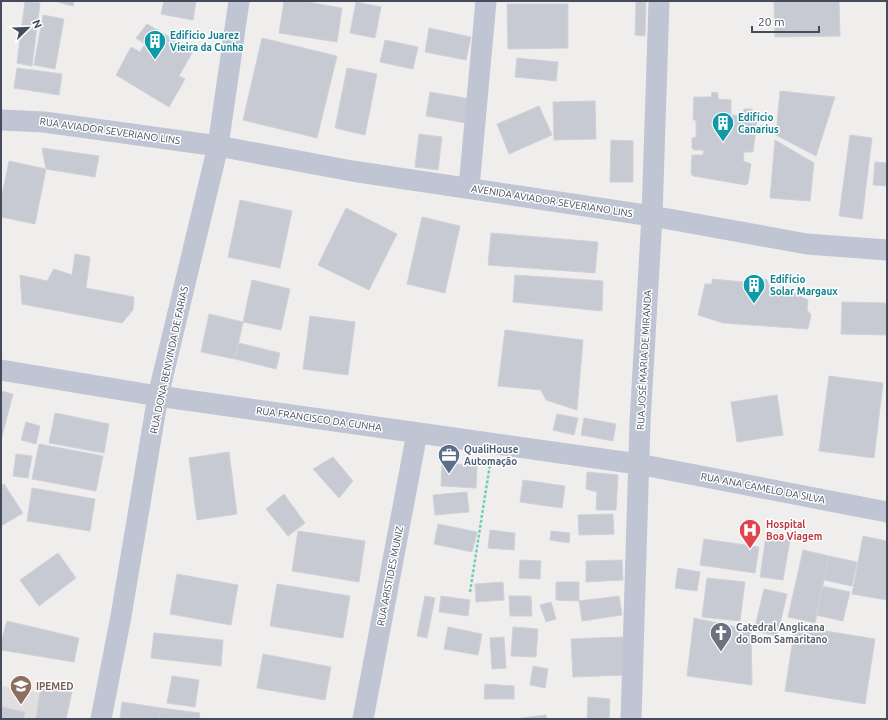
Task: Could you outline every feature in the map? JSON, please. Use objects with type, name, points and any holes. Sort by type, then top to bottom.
[{"type":"street","name":"RUA DONA BENVINDA DE FARIAS","points":[[101,719],[121,616],[158,396],[218,146],[239,1]]},
{"type":"street","points":[[469,187],[486,1]]},
{"type":"street","name":"RUA JOSÉ MARIA DE MIRANDA","points":[[632,719],[638,464],[652,216],[659,1]]},
{"type":"street","name":"RUA AVIADOR SEVERIANO LINS","points":[[1,120],[44,122],[218,146]]},
{"type":"street","name":"AVENIDA AVIADOR SEVERIANO LINS","points":[[218,146],[352,171],[469,187],[652,216],[807,244],[887,250]]},
{"type":"street","name":"RUA FRANCISCO DA CUNHA","points":[[1,370],[158,396],[638,464]]},
{"type":"street","name":"RUA ARISTIDES MUNIZ","points":[[363,719],[417,433]]},
{"type":"street","name":"RUA ANA CAMELO DA SILVA","points":[[638,464],[887,512]]},
{"type":"path","points":[[470,592],[494,444]]},
{"type":"shaded area","name":"IPEMED","points":[[1,686],[42,693],[38,719],[1,719]]},
{"type":"building","points":[[25,1],[40,3],[32,66],[17,63]]},
{"type":"building","points":[[54,1],[74,1],[73,6]]},
{"type":"building","points":[[164,1],[196,1],[193,20],[161,14]]},
{"type":"building","points":[[284,1],[301,1],[342,8],[337,42],[279,33]]},
{"type":"building","points":[[636,1],[646,1],[645,36],[635,35]]},
{"type":"building","points":[[774,1],[839,1],[840,36],[775,37]]},
{"type":"building","points":[[356,2],[381,7],[375,38],[350,33]]},
{"type":"building","points":[[507,4],[568,4],[568,48],[508,49]]},
{"type":"building","points":[[43,15],[64,19],[55,69],[34,65]]},
{"type":"building","name":"Edifício Juarez Vieira da Cunha","points":[[147,24],[193,51],[179,76],[185,79],[169,107],[116,75],[131,47],[140,52],[145,44],[136,38]]},
{"type":"building","points":[[429,28],[471,37],[466,60],[425,52]]},
{"type":"building","points":[[262,38],[337,56],[317,138],[243,120]]},
{"type":"building","points":[[385,40],[418,47],[413,69],[380,62]]},
{"type":"building","points":[[517,58],[558,62],[556,81],[515,77]]},
{"type":"building","points":[[17,68],[62,74],[59,95],[14,88]]},
{"type":"building","points":[[347,68],[377,74],[365,135],[335,128]]},
{"type":"building","points":[[780,91],[835,97],[816,156],[776,135]]},
{"type":"building","points":[[430,92],[470,99],[466,123],[426,116]]},
{"type":"building","name":"Edifício Canarius","points":[[712,92],[718,93],[718,99],[731,100],[731,115],[743,116],[744,109],[752,109],[752,112],[758,114],[753,152],[744,152],[743,161],[751,164],[748,183],[746,185],[693,176],[691,173],[692,155],[703,155],[704,150],[694,150],[692,148],[692,138],[696,137],[696,120],[693,120],[694,97],[711,97]]},
{"type":"building","points":[[595,101],[596,139],[554,140],[553,102]]},
{"type":"building","points":[[539,106],[552,135],[509,154],[497,124]]},
{"type":"building","points":[[419,134],[442,137],[438,170],[415,167]]},
{"type":"building","points":[[850,135],[872,138],[862,219],[839,216]]},
{"type":"building","points":[[611,140],[633,141],[633,182],[610,182]]},
{"type":"building","points":[[775,140],[814,163],[810,201],[770,198]]},
{"type":"building","points":[[42,148],[99,156],[95,177],[46,169]]},
{"type":"building","points":[[9,161],[46,169],[35,224],[1,217],[1,200]]},
{"type":"building","points":[[875,162],[887,163],[887,186],[873,185]]},
{"type":"building","points":[[240,200],[292,211],[280,268],[228,257]]},
{"type":"building","points":[[346,208],[397,234],[369,290],[318,265]]},
{"type":"building","points":[[422,217],[460,226],[445,293],[407,284]]},
{"type":"building","points":[[491,233],[598,242],[595,273],[488,265]]},
{"type":"building","points":[[75,254],[90,257],[86,288],[134,297],[133,310],[122,323],[22,304],[20,275],[47,281],[54,269],[72,275]]},
{"type":"building","points":[[515,275],[603,281],[602,311],[513,302]]},
{"type":"building","name":"Edifício Solar Margaux","points":[[749,275],[767,280],[771,291],[789,291],[808,300],[807,310],[811,315],[808,329],[723,323],[698,315],[705,284],[712,284],[712,279],[744,282]]},
{"type":"building","points":[[252,280],[290,289],[281,330],[243,322]]},
{"type":"building","points":[[842,302],[887,303],[887,335],[841,334]]},
{"type":"building","points":[[209,314],[243,322],[235,359],[201,352]]},
{"type":"building","points":[[310,316],[355,322],[348,375],[303,369]]},
{"type":"building","points":[[505,330],[583,340],[577,410],[546,400],[541,390],[498,386]]},
{"type":"building","points":[[239,343],[280,353],[276,369],[235,359]]},
{"type":"building","points":[[829,376],[883,383],[874,458],[819,451]]},
{"type":"building","points":[[1,391],[13,394],[1,440]]},
{"type":"building","points":[[777,395],[783,435],[737,442],[731,402]]},
{"type":"building","points":[[55,413],[109,424],[104,453],[49,443]]},
{"type":"building","points":[[557,414],[578,418],[574,435],[553,430]]},
{"type":"building","points":[[584,418],[616,424],[613,441],[581,435]]},
{"type":"building","points":[[26,422],[40,426],[36,444],[21,440]]},
{"type":"building","points":[[39,444],[103,456],[96,491],[32,479]]},
{"type":"building","points":[[229,452],[237,514],[197,520],[189,458]]},
{"type":"building","points":[[16,454],[32,456],[28,478],[13,476]]},
{"type":"building","points":[[333,457],[353,481],[339,498],[313,469]]},
{"type":"building","points":[[442,463],[477,466],[476,488],[441,486]]},
{"type":"building","points":[[587,472],[618,475],[616,510],[596,510],[597,492],[586,489]]},
{"type":"building","points":[[523,480],[565,486],[562,508],[520,502]]},
{"type":"building","points":[[4,484],[23,513],[1,526],[1,486]]},
{"type":"building","points":[[32,488],[95,499],[90,531],[27,521]]},
{"type":"building","points":[[467,492],[469,512],[435,515],[433,495]]},
{"type":"building","points":[[284,494],[305,523],[288,536],[266,509]]},
{"type":"building","points":[[613,514],[614,534],[579,535],[578,515]]},
{"type":"building","points":[[438,524],[477,532],[472,552],[434,544]]},
{"type":"building","points":[[490,530],[515,533],[514,550],[488,548]]},
{"type":"building","points":[[298,531],[365,541],[359,582],[292,571]]},
{"type":"building","points":[[551,531],[570,533],[569,543],[550,540]]},
{"type":"building","points":[[766,536],[790,540],[783,580],[760,577]]},
{"type":"building","points":[[863,536],[887,541],[887,600],[852,594]]},
{"type":"building","points":[[704,539],[759,547],[755,573],[700,565]]},
{"type":"building","points":[[803,550],[829,556],[815,623],[788,617]]},
{"type":"building","points":[[58,553],[76,578],[39,606],[20,580]]},
{"type":"building","points":[[829,556],[857,562],[852,586],[824,580]]},
{"type":"building","points":[[520,560],[541,561],[540,579],[519,578]]},
{"type":"building","points":[[622,560],[623,580],[586,582],[586,561]]},
{"type":"building","points":[[678,568],[700,572],[697,591],[675,588]]},
{"type":"building","points":[[177,574],[238,585],[231,625],[170,614]]},
{"type":"building","points":[[707,578],[745,582],[740,621],[702,617]]},
{"type":"building","points":[[503,582],[504,600],[476,602],[475,584]]},
{"type":"building","points":[[556,582],[579,582],[579,601],[556,600]]},
{"type":"building","points":[[277,584],[350,596],[343,638],[270,626]]},
{"type":"building","points":[[822,586],[850,592],[843,621],[816,615]]},
{"type":"building","points":[[764,589],[787,594],[777,636],[754,631]]},
{"type":"building","points":[[425,596],[435,598],[427,638],[417,636]]},
{"type":"building","points":[[441,596],[470,600],[468,616],[439,612]]},
{"type":"building","points":[[509,596],[531,596],[532,616],[510,616]]},
{"type":"building","points":[[619,596],[622,615],[582,621],[579,601]]},
{"type":"building","points":[[551,602],[556,619],[546,622],[540,605]]},
{"type":"building","name":"Catedral Anglicana do Bom Samaritano","points":[[694,618],[751,630],[752,685],[687,676]]},
{"type":"building","points":[[7,621],[79,638],[74,662],[1,650],[1,642]]},
{"type":"building","points":[[795,626],[875,639],[865,704],[785,691]]},
{"type":"building","points":[[448,627],[482,634],[478,655],[444,649]]},
{"type":"building","points":[[513,627],[538,629],[536,657],[511,656]]},
{"type":"building","points":[[154,633],[223,640],[221,666],[151,658]]},
{"type":"building","points":[[504,637],[506,668],[492,669],[490,638]]},
{"type":"building","points":[[623,637],[624,675],[573,677],[571,639]]},
{"type":"building","points":[[263,654],[331,667],[325,700],[257,688]]},
{"type":"building","points":[[533,666],[548,669],[545,688],[530,685]]},
{"type":"building","points":[[172,676],[199,680],[195,707],[167,703]]},
{"type":"building","points":[[485,684],[514,686],[514,699],[484,699]]},
{"type":"building","points":[[41,686],[72,692],[66,719],[36,719]]},
{"type":"building","points":[[588,697],[610,699],[609,719],[587,719]]},
{"type":"building","points":[[122,702],[161,708],[159,719],[120,719]]},
{"type":"building","points":[[1,707],[25,712],[23,719],[1,719]]},
{"type":"building","points":[[161,708],[200,713],[199,719],[159,719]]},
{"type":"building","points":[[546,715],[547,719],[514,719]]},
{"type":"place","name":"Edifício Juarez Vieira da Cunha","points":[[155,60]]},
{"type":"place","name":"Edifício Canarius","points":[[723,142]]},
{"type":"place","name":"Edifício Solar Margaux","points":[[754,304]]},
{"type":"place","name":"QualiHouse Automação","points":[[449,474]]},
{"type":"place","name":"Hospital Boa Viagem","points":[[750,550]]},
{"type":"place","name":"Catedral Anglicana do Bom Samaritano","points":[[721,652]]},
{"type":"place","name":"IPEMED","points":[[21,706]]}]
